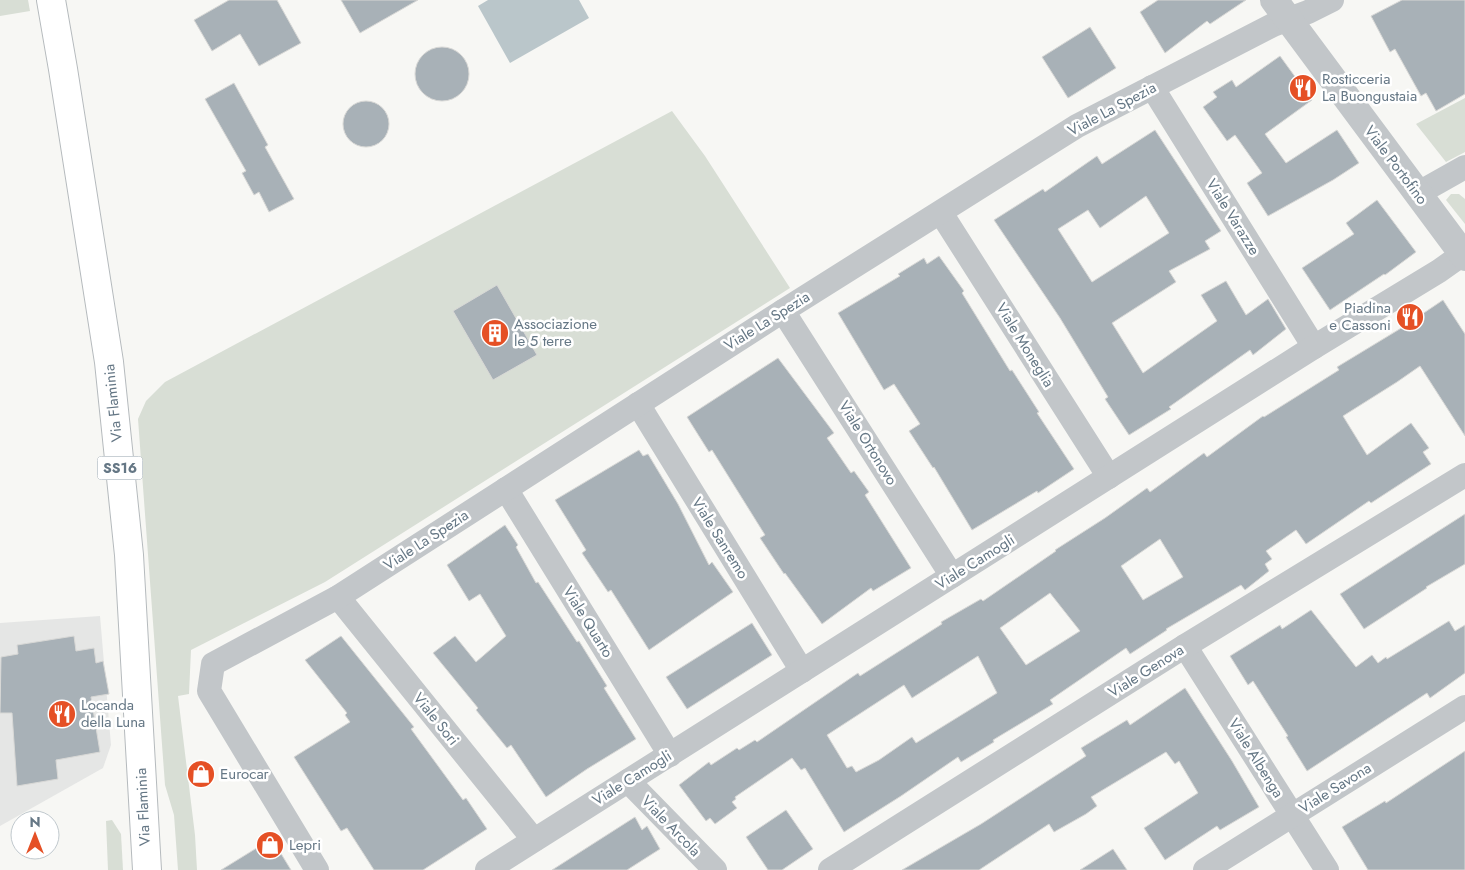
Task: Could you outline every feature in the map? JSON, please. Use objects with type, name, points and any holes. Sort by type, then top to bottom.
[{"type":"main road","name":"Via Flaminia","points":[[51,0],[64,69],[108,362],[130,554],[147,870]]},
{"type":"street","name":"Viale La Spezia","points":[[317,870],[209,691],[214,664],[338,597],[783,310],[941,213],[1077,126],[1273,25],[1281,10],[1308,12],[1332,0]]},
{"type":"street","name":"Viale Portofino","points":[[1281,10],[1464,256]]},
{"type":"street","name":"Viale Varazze","points":[[1152,87],[1314,348]]},
{"type":"street","points":[[1417,194],[1465,167]]},
{"type":"street","name":"Viale Moneglia","points":[[941,213],[1109,477]]},
{"type":"street","name":"Viale Camogli","points":[[487,870],[1314,348],[1464,256]]},
{"type":"street","name":"Viale Ortonovo","points":[[783,310],[952,576]]},
{"type":"street","name":"Viale Sanremo","points":[[638,404],[802,671]]},
{"type":"street","name":"Viale Genova","points":[[830,870],[1185,646],[1465,475]]},
{"type":"street","name":"Viale Quarto","points":[[506,489],[670,755]]},
{"type":"street","name":"Viale Sori","points":[[338,597],[534,840]]},
{"type":"street","name":"Viale Albenga","points":[[1185,646],[1327,870]]},
{"type":"street","name":"Viale Savona","points":[[1205,870],[1465,707]]},
{"type":"street","name":"Viale Arcola","points":[[628,781],[715,870]]},
{"type":"shaded area","points":[[0,0],[28,0],[30,11],[0,16]]},
{"type":"shaded area","points":[[488,0],[579,0],[589,18],[510,63],[478,6]]},
{"type":"shaded area","points":[[1465,98],[1465,152],[1446,162],[1416,124]]},
{"type":"shaded area","points":[[672,111],[705,156],[790,288],[325,582],[191,650],[189,694],[178,696],[195,835],[197,870],[178,870],[174,815],[165,785],[138,419],[146,401],[165,382]]},
{"type":"shaded area","points":[[1451,194],[1459,194],[1465,199],[1465,224],[1446,200]]},
{"type":"shaded area","points":[[100,616],[111,745],[103,768],[28,810],[10,810],[10,820],[0,826],[0,623]]},
{"type":"shaded area","points":[[112,820],[121,834],[123,870],[108,870],[106,821]]},
{"type":"building","points":[[229,0],[277,0],[301,43],[259,66],[240,34],[212,51],[194,20]]},
{"type":"building","points":[[341,0],[418,0],[360,33]]},
{"type":"building","points":[[1158,0],[1246,0],[1210,24],[1207,21],[1165,53],[1140,12]]},
{"type":"building","points":[[1402,0],[1465,0],[1465,94],[1436,111],[1426,93],[1421,96],[1395,49],[1390,52],[1371,16]]},
{"type":"building","points":[[1090,27],[1116,68],[1068,98],[1042,57]]},
{"type":"building","points":[[442,47],[452,49],[461,55],[467,64],[469,74],[467,84],[461,93],[452,99],[442,101],[432,99],[423,93],[417,84],[415,74],[417,64],[423,55],[432,49]]},
{"type":"building","points":[[1280,56],[1312,100],[1265,134],[1286,163],[1337,130],[1359,163],[1333,180],[1268,216],[1247,183],[1262,173],[1235,135],[1227,141],[1203,107],[1217,97],[1213,92],[1232,80],[1236,87]]},
{"type":"building","points":[[234,83],[268,145],[265,147],[294,199],[269,212],[259,192],[254,195],[242,173],[246,171],[205,99]]},
{"type":"building","points":[[361,101],[371,101],[385,111],[389,124],[385,137],[379,143],[371,147],[361,147],[347,137],[343,129],[343,119],[353,105]]},
{"type":"building","points":[[1155,130],[1221,231],[1205,241],[1210,249],[1169,271],[1176,282],[1112,323],[1143,373],[1217,321],[1201,295],[1226,281],[1246,315],[1268,299],[1286,329],[1253,355],[1250,350],[1169,407],[1171,409],[1129,435],[1105,399],[1108,397],[1060,318],[994,220],[1043,189],[1045,192],[1097,156],[1102,164]],"holes":[[[1146,196],[1169,233],[1092,282],[1058,229],[1088,210],[1100,228]]]},
{"type":"building","points":[[1377,200],[1416,252],[1385,275],[1330,310],[1302,268],[1354,234],[1346,223]]},
{"type":"building","points":[[939,256],[964,291],[962,293],[1010,371],[1012,370],[1039,412],[1037,413],[1074,469],[1038,493],[1037,491],[972,530],[934,467],[909,431],[920,424],[894,384],[884,390],[838,313],[900,276],[898,274],[924,258],[927,264]]},
{"type":"building","name":"Associazione le 5 terre","points":[[497,285],[537,355],[493,380],[453,311]]},
{"type":"building","points":[[1443,300],[1465,334],[1465,436],[1420,366],[1343,416],[1367,455],[1411,423],[1429,448],[1423,452],[1431,464],[1371,503],[1369,501],[1306,544],[1296,530],[1266,551],[1272,559],[1265,564],[1269,571],[1245,590],[1241,585],[1166,629],[1130,654],[1126,648],[1050,700],[1053,704],[993,740],[994,742],[961,762],[958,757],[844,832],[805,768],[801,770],[792,758],[735,797],[736,799],[732,802],[737,808],[715,824],[710,818],[706,821],[679,785],[709,762],[711,765],[737,748],[739,750],[755,740],[757,742],[858,673],[860,676],[942,624],[941,622],[981,599],[983,601],[1147,488],[1150,492],[1204,453],[1207,457],[1263,416],[1339,370],[1337,367]],"holes":[[[1160,539],[1183,577],[1143,600],[1121,566]],[[1050,593],[1080,631],[1026,665],[1000,628]],[[978,656],[997,693],[916,743],[912,737],[879,760],[856,772],[852,766],[847,768],[827,735],[904,685],[912,698]]]},
{"type":"building","points":[[778,358],[834,433],[827,438],[851,473],[854,471],[869,492],[865,495],[911,568],[873,591],[871,588],[822,624],[784,574],[760,538],[765,535],[712,450],[709,452],[687,417]]},
{"type":"building","points":[[639,450],[643,456],[648,454],[678,504],[709,565],[712,562],[733,592],[649,650],[611,590],[608,592],[582,553],[586,550],[555,500]]},
{"type":"building","points":[[1465,514],[1465,564],[1426,587],[1364,629],[1340,594]]},
{"type":"building","points":[[505,525],[518,545],[516,547],[536,583],[538,582],[577,642],[579,641],[607,686],[604,688],[636,739],[546,797],[511,745],[507,748],[476,710],[478,708],[433,653],[455,636],[476,662],[506,636],[480,594],[469,601],[447,565]]},
{"type":"building","points":[[1311,610],[1356,667],[1372,655],[1378,663],[1386,657],[1387,659],[1449,621],[1455,631],[1465,625],[1465,673],[1430,698],[1427,693],[1307,771],[1286,737],[1288,736],[1253,681],[1248,685],[1230,656],[1280,625],[1282,629]]},
{"type":"building","points":[[752,623],[772,655],[687,709],[666,677]]},
{"type":"building","points":[[74,636],[76,651],[94,648],[96,663],[103,661],[109,694],[91,697],[100,752],[56,760],[58,779],[17,786],[12,713],[0,713],[1,657],[18,654],[17,645]]},
{"type":"building","points":[[341,636],[414,727],[411,729],[463,800],[466,798],[487,829],[423,870],[374,870],[347,828],[341,831],[294,757],[350,722],[345,715],[347,713],[305,660]]},
{"type":"building","points":[[1185,688],[1259,807],[1220,830],[1217,826],[1165,860],[1144,828],[1198,793],[1179,761],[1175,764],[1166,752],[1091,797],[1097,806],[1086,814],[1054,832],[1049,824],[979,870],[902,870],[981,824],[1086,756],[1081,748],[1127,720],[1130,725]]},
{"type":"building","points":[[1465,751],[1465,870],[1368,870],[1342,827],[1385,801],[1386,803]]},
{"type":"building","points":[[786,810],[813,849],[782,870],[768,870],[746,837]]},
{"type":"building","points":[[635,817],[642,830],[647,826],[660,849],[627,870],[552,870]]},
{"type":"building","points":[[268,841],[273,849],[277,847],[291,870],[221,870]]},
{"type":"building","points":[[1113,849],[1127,870],[1080,870]]},
{"type":"place","name":"Rosticceria La Buongustaia","points":[[1303,88]]},
{"type":"place","name":"Piadina e Cassoni","points":[[1410,317]]},
{"type":"place","name":"Associazione le 5 terre","points":[[495,333]]},
{"type":"place","name":"Locanda della Luna","points":[[62,714]]},
{"type":"place","name":"Eurocar","points":[[201,774]]},
{"type":"place","name":"Lepri","points":[[270,845]]}]
